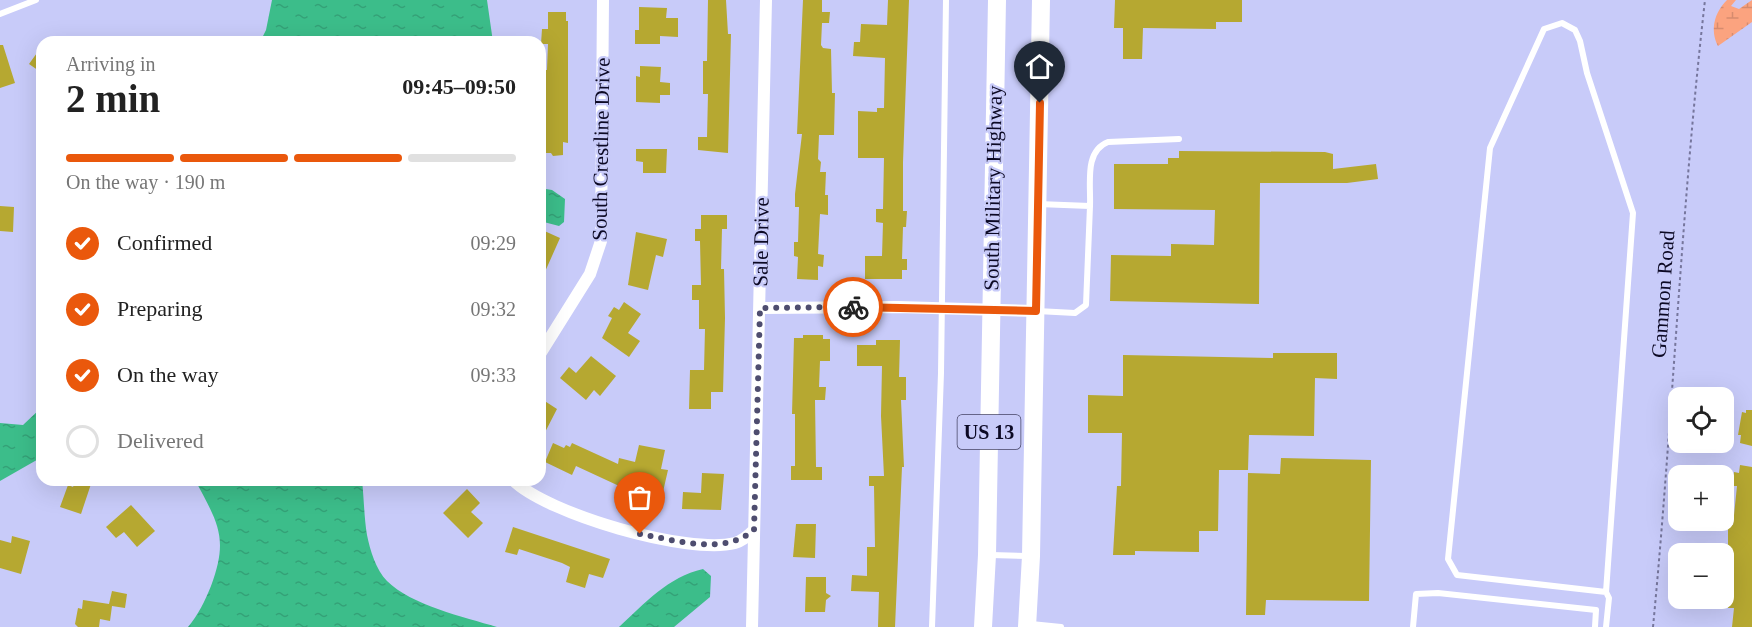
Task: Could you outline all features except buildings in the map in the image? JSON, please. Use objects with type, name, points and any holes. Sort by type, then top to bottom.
[{"type":"main road","name":"South Military Highway","points":[[983,627],[987,555],[997,0]]},
{"type":"main road","name":"US 13","points":[[1027,626],[1031,556],[1041,0]]},
{"type":"street","name":"South Crestline Drive","points":[[546,344],[590,274],[601,241],[603,0]]},
{"type":"street","name":"Sale Drive","points":[[752,627],[766,0]]},
{"type":"street","points":[[760,308],[942,308],[1036,311]]},
{"type":"street","points":[[520,486],[564,509],[605,525],[640,534],[715,544],[735,543],[754,530]]},
{"type":"lane","points":[[0,14],[36,0]]},
{"type":"lane","points":[[932,627],[942,308],[946,0]]},
{"type":"lane","points":[[1606,592],[1457,575],[1448,560],[1490,148],[1544,29],[1562,23],[1575,30],[1580,41],[1587,73],[1634,213],[1606,592],[1609,598],[1606,627]]},
{"type":"lane","points":[[1036,311],[1075,313],[1086,305],[1092,154],[1097,146],[1108,142],[1179,139]]},
{"type":"lane","points":[[1038,204],[1090,206]]},
{"type":"lane","points":[[987,555],[1031,556]]},
{"type":"lane","points":[[1413,627],[1416,594],[1438,594],[1596,610],[1594,627]]},
{"type":"lane","points":[[1027,626],[1061,627]]},
{"type":"path","name":"Gammon Road","points":[[1653,627],[1666,490],[1686,185],[1705,0]]},
{"type":"green space","points":[[1727,0],[1736,0],[1731,6],[1739,9],[1752,0],[1752,22],[1718,46],[1714,34],[1716,16]]},
{"type":"water","points":[[272,0],[487,0],[492,36],[263,36]]},
{"type":"water","points":[[546,189],[552,190],[565,199],[564,222],[559,226],[546,223]]},
{"type":"water","points":[[36,413],[36,460],[0,481],[0,423],[23,425]]},
{"type":"water","points":[[198,486],[362,486],[368,541],[377,566],[387,581],[410,597],[424,603],[497,627],[188,627],[209,592],[219,555],[218,531],[210,508]]},
{"type":"water","points":[[703,569],[711,576],[710,597],[674,627],[619,627],[668,585]]},
{"type":"way so far","points":[[640,534],[715,544],[735,543],[754,530],[760,308],[853,307]]},
{"type":"route","points":[[853,307],[1036,311],[1040,103]]}]
